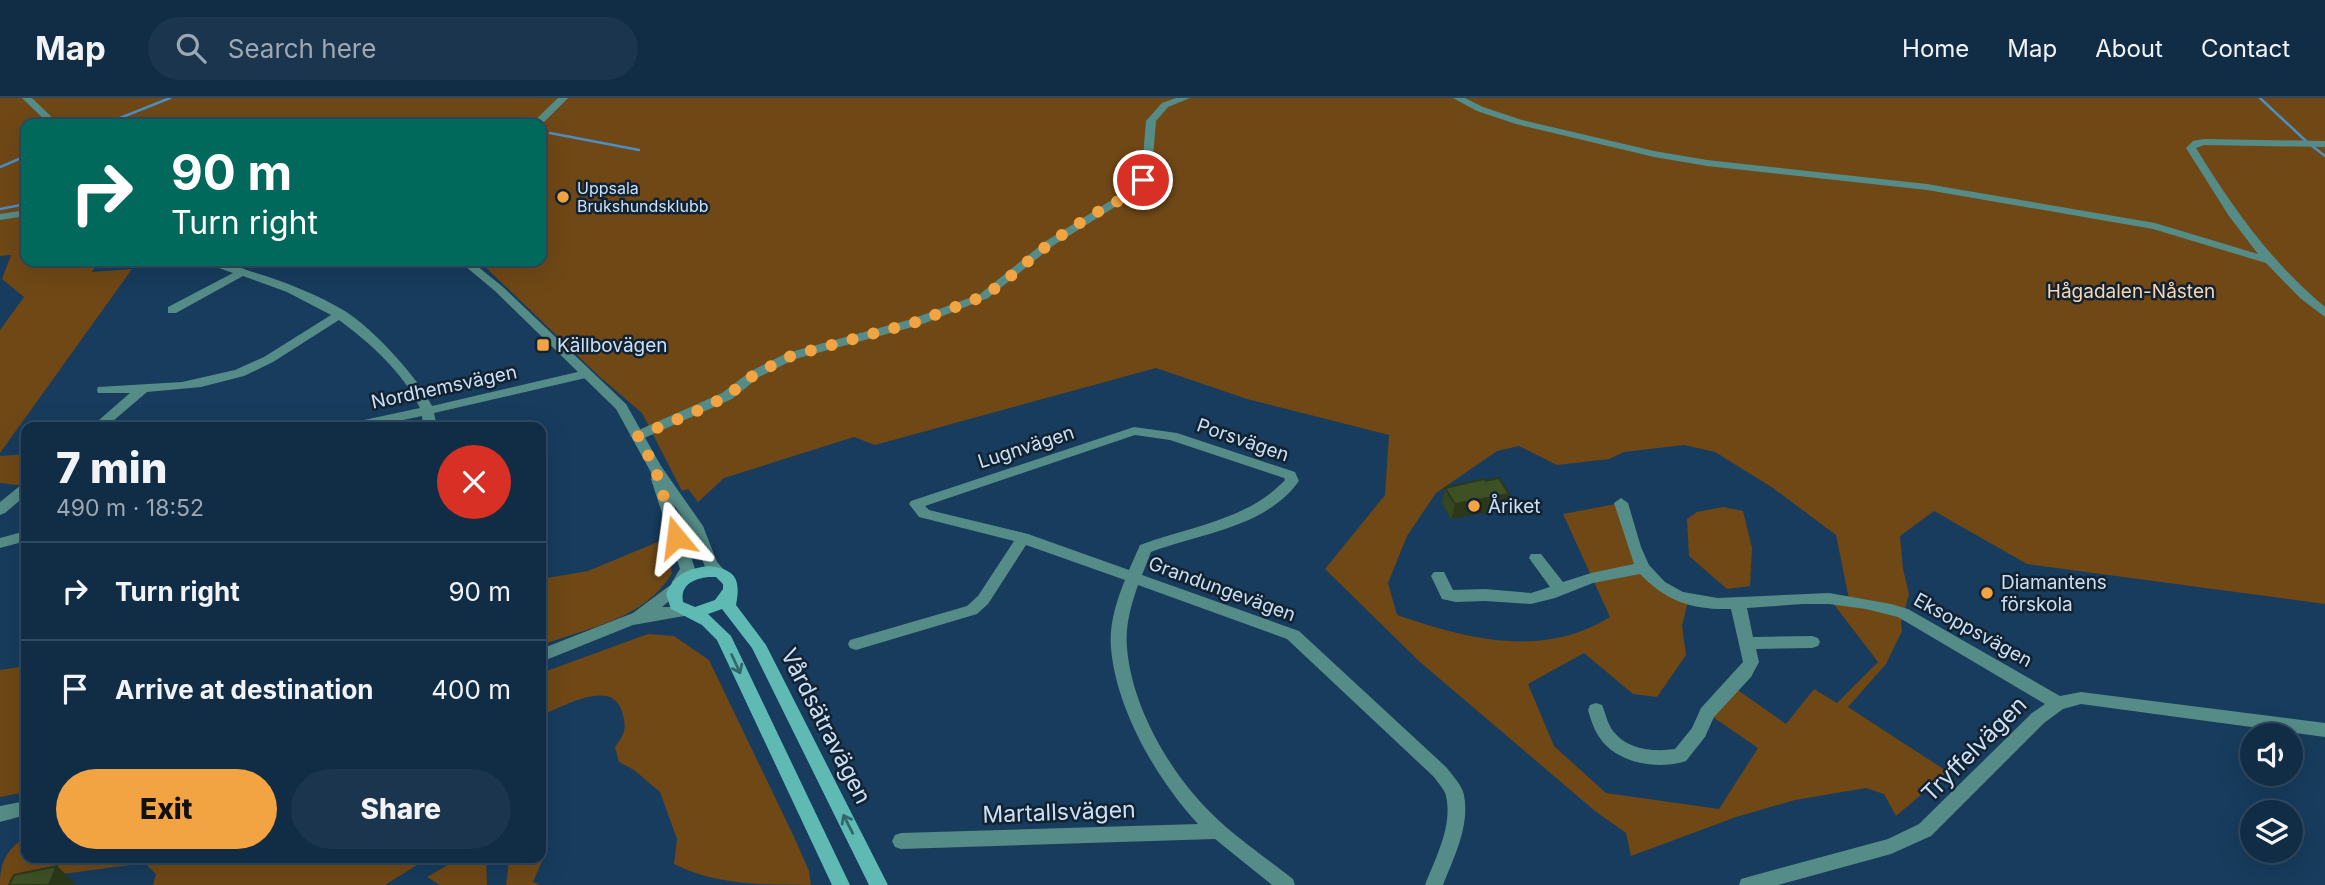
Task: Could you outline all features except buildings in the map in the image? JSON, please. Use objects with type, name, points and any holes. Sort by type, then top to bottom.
[{"type":"main road","points":[[689,612],[720,604],[730,592],[728,578],[719,572],[700,572],[677,586],[673,598],[676,605],[689,612],[708,621],[723,636],[841,885]]},
{"type":"main road","name":"Vårdsätravägen","points":[[730,592],[728,606],[758,645],[879,885]]},
{"type":"street","points":[[27,98],[49,119]]},
{"type":"street","points":[[541,119],[563,98]]},
{"type":"street","points":[[638,436],[727,396],[755,374],[791,356],[916,322],[984,296],[1050,243],[1135,190],[1147,169],[1151,121],[1165,105],[1185,98]]},
{"type":"street","points":[[1458,98],[1480,109],[1519,122],[1654,154],[1707,163],[1927,187],[2155,226],[2267,260]]},
{"type":"street","points":[[2325,144],[2204,142],[2192,146],[2224,203],[2267,260],[2325,313]]},
{"type":"street","points":[[0,217],[21,214]]},
{"type":"street","points":[[224,266],[304,293],[341,314],[399,368],[429,410],[430,422]]},
{"type":"street","points":[[472,266],[621,407],[655,468],[696,526],[711,565],[719,572]]},
{"type":"street","points":[[172,310],[244,271]]},
{"type":"street","points":[[103,390],[223,380],[259,365],[322,323],[341,314]]},
{"type":"street","name":"Nordhemsvägen","points":[[373,422],[586,374]]},
{"type":"street","points":[[103,422],[144,388]]},
{"type":"street","name":"Lugnvägen","points":[[916,504],[1134,431],[1148,431]]},
{"type":"street","name":"Porsvägen","points":[[1132,579],[1145,550],[1168,539],[1199,533],[1250,516],[1281,495],[1292,481],[1290,475],[1269,467],[1148,431]]},
{"type":"street","points":[[627,622],[677,586],[688,569],[655,468]]},
{"type":"street","points":[[0,510],[21,492]]},
{"type":"street","points":[[1438,576],[1447,595],[1459,598],[1483,595],[1530,600],[1545,597],[1591,578],[1643,568],[1621,503]]},
{"type":"street","name":"Grandungevägen","points":[[916,504],[924,514],[1023,538],[1293,635],[1440,772],[1455,794],[1452,840],[1434,885]]},
{"type":"street","points":[[0,543],[21,537]]},
{"type":"street","points":[[856,644],[972,610],[983,600],[1023,538]]},
{"type":"street","points":[[1536,558],[1560,589]]},
{"type":"street","name":"Eksoppsvägen","points":[[1643,568],[1661,586],[1688,600],[1738,604],[1802,597],[1839,599],[1903,613],[2058,703]]},
{"type":"street","points":[[1132,579],[1120,620],[1119,647],[1123,673],[1147,736],[1189,800],[1220,831],[1286,885]]},
{"type":"street","points":[[1596,710],[1600,728],[1624,751],[1655,757],[1680,757],[1699,732],[1707,713],[1745,673],[1751,662],[1738,604]]},
{"type":"street","points":[[546,654],[627,622],[670,610],[689,612]]},
{"type":"street","points":[[1748,643],[1812,642]]},
{"type":"street","name":"Tryffelvägen","points":[[1748,885],[1891,846],[1925,830],[1987,771],[2022,733],[2058,703],[2081,698],[2200,711],[2325,730]]},
{"type":"street","points":[[0,814],[21,809]]},
{"type":"street","name":"Martallsvägen","points":[[901,841],[1220,831]]},
{"type":"green space","name":"Hågadalen-Nåsten","points":[[0,98],[2325,98],[2325,604],[2027,564],[1934,511],[1900,536],[1909,594],[1901,623],[1902,631],[1886,664],[1848,707],[1948,772],[1896,816],[1884,794],[1866,788],[1795,800],[1736,817],[1631,856],[1626,833],[1595,811],[1420,662],[1325,569],[1385,495],[1389,435],[1247,399],[1156,368],[875,445],[854,437],[724,478],[698,502],[688,489],[682,491],[642,413],[601,378],[484,266],[546,266],[546,119],[21,119],[21,266],[95,266],[92,272],[132,269],[0,453],[0,330],[24,297],[2,279],[11,255],[0,256]],"holes":[[[1684,445],[1715,452],[1773,488],[1836,535],[1849,599],[1829,598],[1878,662],[1837,703],[1814,689],[1786,724],[1732,686],[1707,713],[1758,748],[1719,809],[1606,793],[1554,746],[1528,684],[1584,653],[1633,694],[1657,697],[1686,655],[1682,626],[1688,601],[1643,568],[1621,503],[1563,514],[1610,617],[1584,630],[1558,638],[1505,641],[1450,631],[1397,615],[1388,583],[1407,536],[1436,493],[1497,451],[1519,446],[1557,465],[1609,459],[1624,452]]]},
{"type":"green space","points":[[21,454],[21,485],[0,483],[0,456]]},
{"type":"green space","points":[[1723,507],[1743,511],[1752,548],[1750,586],[1727,589],[1689,556],[1687,519],[1697,512]]},
{"type":"green space","points":[[660,541],[669,558],[672,573],[661,589],[631,612],[546,643],[546,578],[588,571]]},
{"type":"green space","points":[[648,634],[674,636],[709,660],[795,839],[809,871],[811,885],[723,880],[674,864],[677,839],[660,792],[634,770],[619,762],[615,747],[625,727],[617,702],[598,695],[574,701],[546,713],[546,671]]},
{"type":"green space","points":[[21,667],[21,793],[0,797],[0,670]]},
{"type":"green space","points":[[21,840],[21,863],[145,863],[32,878],[29,885],[0,885],[1,869],[14,846]]},
{"type":"green space","points":[[145,863],[420,863],[385,885],[153,885],[156,874]]},
{"type":"green space","points":[[451,863],[486,863],[487,885],[440,885],[427,877]]},
{"type":"green space","points":[[509,863],[541,863],[533,882],[540,885],[506,885]]},
{"type":"waterway","points":[[118,119],[170,98]]},
{"type":"waterway","points":[[2260,98],[2306,141]]},
{"type":"waterway","points":[[550,133],[639,150]]},
{"type":"waterway","points":[[2311,145],[2325,156]]},
{"type":"waterway","points":[[0,167],[21,158]]},
{"type":"waterway","points":[[0,209],[21,205]]},
{"type":"place","name":"Uppsala Brukshundsklubb","points":[[563,197]]},
{"type":"place","name":"Källbovägen","points":[[543,345]]},
{"type":"place","name":"Åriket","points":[[1474,506]]},
{"type":"place","name":"Diamantens förskola","points":[[1987,593]]},
{"type":"route","points":[[676,537],[655,468],[638,436],[727,396],[755,374],[791,356],[936,316],[984,296],[1050,243],[1090,216],[1129,195],[1143,180]]}]
